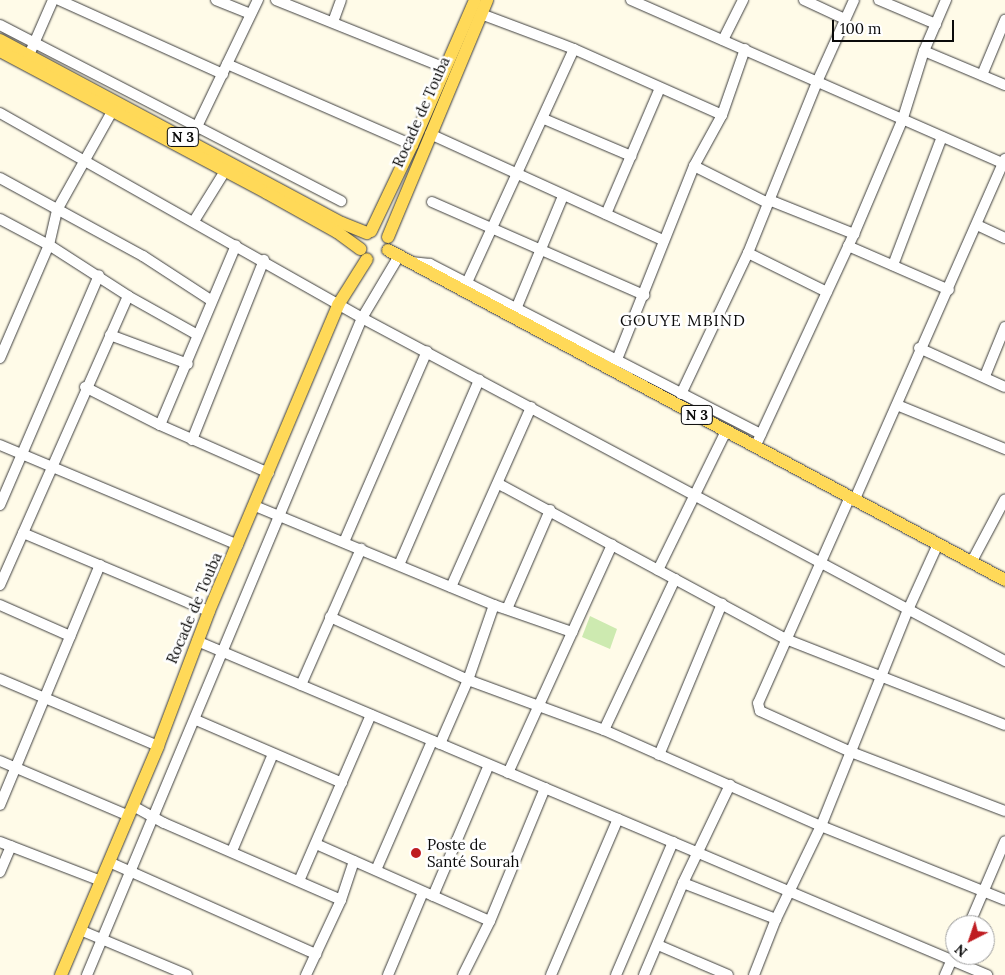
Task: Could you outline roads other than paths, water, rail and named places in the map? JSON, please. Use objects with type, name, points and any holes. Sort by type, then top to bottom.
[{"type":"main road","name":"Rocade de Touba","points":[[61,975],[158,746],[209,611],[269,473],[338,305],[364,254],[369,232],[412,145],[475,0]]},
{"type":"main road","name":"Rocade de Touba","points":[[388,237],[487,0]]},
{"type":"main road","name":"N 3","points":[[0,40],[342,223],[369,232]]},
{"type":"main road","name":"N 3","points":[[0,51],[337,232],[364,254]]},
{"type":"main road","points":[[364,254],[380,260],[399,256],[388,237],[382,232],[369,232]]},
{"type":"main road","name":"N 3","points":[[399,256],[615,366],[726,431],[851,500],[1005,580]]},
{"type":"street","points":[[29,56],[53,0]]},
{"type":"street","points":[[59,0],[412,145]]},
{"type":"street","points":[[216,0],[250,14]]},
{"type":"street","points":[[190,141],[198,128],[258,0]]},
{"type":"street","points":[[276,0],[445,68]]},
{"type":"street","points":[[333,22],[342,0]]},
{"type":"street","points":[[631,0],[902,121],[1004,162],[949,290],[919,348],[897,405],[822,562],[758,703],[760,711],[851,752],[1005,811]]},
{"type":"street","points":[[723,40],[743,0]]},
{"type":"street","points":[[804,0],[845,19]]},
{"type":"street","points":[[681,394],[748,253],[817,82],[854,0]]},
{"type":"street","points":[[878,0],[936,24]]},
{"type":"street","points":[[755,447],[854,234],[902,121],[924,51],[946,0]]},
{"type":"street","points":[[481,14],[574,50],[722,115]]},
{"type":"street","points":[[982,75],[1005,20]]},
{"type":"street","points":[[0,25],[341,201]]},
{"type":"street","points":[[574,50],[544,120],[515,174],[465,288],[516,309],[615,366],[681,394],[761,434]]},
{"type":"street","points":[[615,366],[694,166],[722,115],[745,50]]},
{"type":"street","points":[[924,51],[1005,85]]},
{"type":"street","points":[[606,214],[660,88]]},
{"type":"street","points":[[0,358],[49,245],[57,210],[113,110]]},
{"type":"street","points":[[0,112],[264,260],[338,305],[1005,661]]},
{"type":"street","points":[[544,120],[631,156]]},
{"type":"street","points":[[430,134],[563,196],[664,240]]},
{"type":"street","points":[[893,265],[942,137]]},
{"type":"street","points":[[694,166],[769,202],[854,234]]},
{"type":"street","points":[[194,221],[226,171]]},
{"type":"street","points":[[0,178],[143,256],[212,300]]},
{"type":"street","points":[[516,309],[563,196]]},
{"type":"street","points":[[432,202],[644,295]]},
{"type":"street","points":[[0,219],[49,245],[99,275],[128,296],[196,334]]},
{"type":"street","points":[[977,225],[1005,238]]},
{"type":"street","points":[[160,425],[188,364],[196,334],[236,245]]},
{"type":"street","points":[[848,246],[949,290]]},
{"type":"street","points":[[748,253],[827,292]]},
{"type":"street","points":[[87,975],[196,720],[222,652],[281,516],[362,318],[399,256]]},
{"type":"street","points":[[192,440],[264,260]]},
{"type":"street","points":[[0,506],[99,275]]},
{"type":"street","points":[[0,585],[85,387],[128,296]]},
{"type":"street","points":[[985,376],[1005,327]]},
{"type":"street","points":[[110,335],[188,364]]},
{"type":"street","points":[[919,348],[1005,386]]},
{"type":"street","points":[[344,542],[427,351]]},
{"type":"street","points":[[399,565],[479,380]]},
{"type":"street","points":[[85,387],[192,440],[269,473]]},
{"type":"street","points":[[897,405],[1005,449]]},
{"type":"street","points":[[451,587],[499,484],[531,407]]},
{"type":"street","points":[[658,570],[726,431]]},
{"type":"street","points":[[0,445],[238,546]]},
{"type":"street","points":[[499,484],[788,640],[1005,725]]},
{"type":"street","points":[[971,563],[1005,500]]},
{"type":"street","points":[[255,506],[494,605],[572,632]]},
{"type":"street","points":[[507,609],[550,510]]},
{"type":"street","points":[[23,533],[209,611]]},
{"type":"street","points":[[508,773],[612,545]]},
{"type":"street","points":[[754,975],[788,892],[821,826],[908,610],[937,546]]},
{"type":"street","points":[[301,685],[361,549]]},
{"type":"street","points":[[0,805],[100,565]]},
{"type":"street","points":[[604,730],[675,579]]},
{"type":"street","points":[[659,754],[722,604]]},
{"type":"street","points":[[0,605],[70,636]]},
{"type":"street","points":[[376,870],[436,742],[468,680],[494,605]]},
{"type":"street","points":[[330,617],[468,680],[604,730],[821,826],[1005,900]]},
{"type":"street","points":[[197,641],[788,892],[945,954]]},
{"type":"street","points":[[0,679],[158,746]]},
{"type":"street","points":[[299,881],[372,715]]},
{"type":"street","points":[[196,720],[342,783]]},
{"type":"street","points":[[232,851],[273,754]]},
{"type":"street","points":[[0,761],[154,818],[341,900]]},
{"type":"street","points":[[388,975],[489,764]]},
{"type":"street","points":[[644,975],[683,883],[730,785]]},
{"type":"street","points":[[466,974],[545,788]]},
{"type":"street","points":[[551,975],[618,819]]},
{"type":"street","points":[[974,915],[1005,841]]},
{"type":"street","points":[[0,842],[101,881]]},
{"type":"street","points":[[616,975],[673,842]]},
{"type":"street","points":[[316,844],[490,921]]},
{"type":"street","points":[[0,872],[11,846]]},
{"type":"street","points":[[306,975],[341,900],[354,861]]},
{"type":"street","points":[[109,862],[316,954]]},
{"type":"street","points":[[683,883],[776,919]]},
{"type":"street","points":[[80,930],[176,973],[187,975]]},
{"type":"street","points":[[658,945],[728,975]]},
{"type":"street","points":[[968,965],[987,975]]},
{"type":"place","name":"Poste de Santé Sourah","points":[[416,853]]},
{"type":"district","name":"GOUYE MBIND","points":[[683,320]]}]
